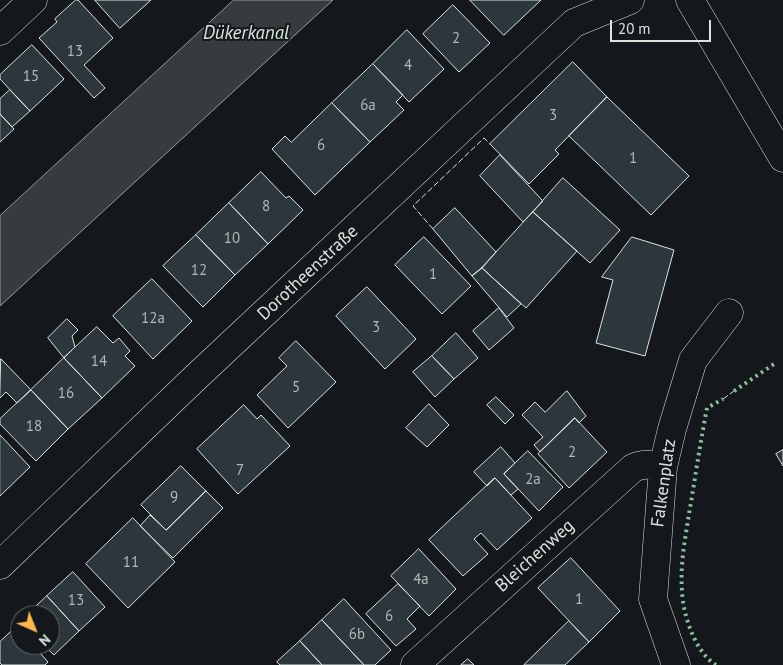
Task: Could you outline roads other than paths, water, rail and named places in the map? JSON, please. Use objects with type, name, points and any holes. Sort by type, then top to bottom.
[{"type":"street","points":[[0,30],[33,0]]},
{"type":"street","name":"Dorotheenstraße","points":[[0,565],[195,378],[574,23],[630,0]]},
{"type":"street","points":[[690,0],[783,158]]},
{"type":"street","name":"Falkenplatz","points":[[676,665],[653,599],[663,467],[672,429],[693,360],[729,313]]},
{"type":"street","name":"Bleichenweg","points":[[415,665],[633,468],[640,465],[663,467]]},
{"type":"water","name":"Dükerkanal","points":[[234,0],[333,0],[0,306],[0,216]]}]
